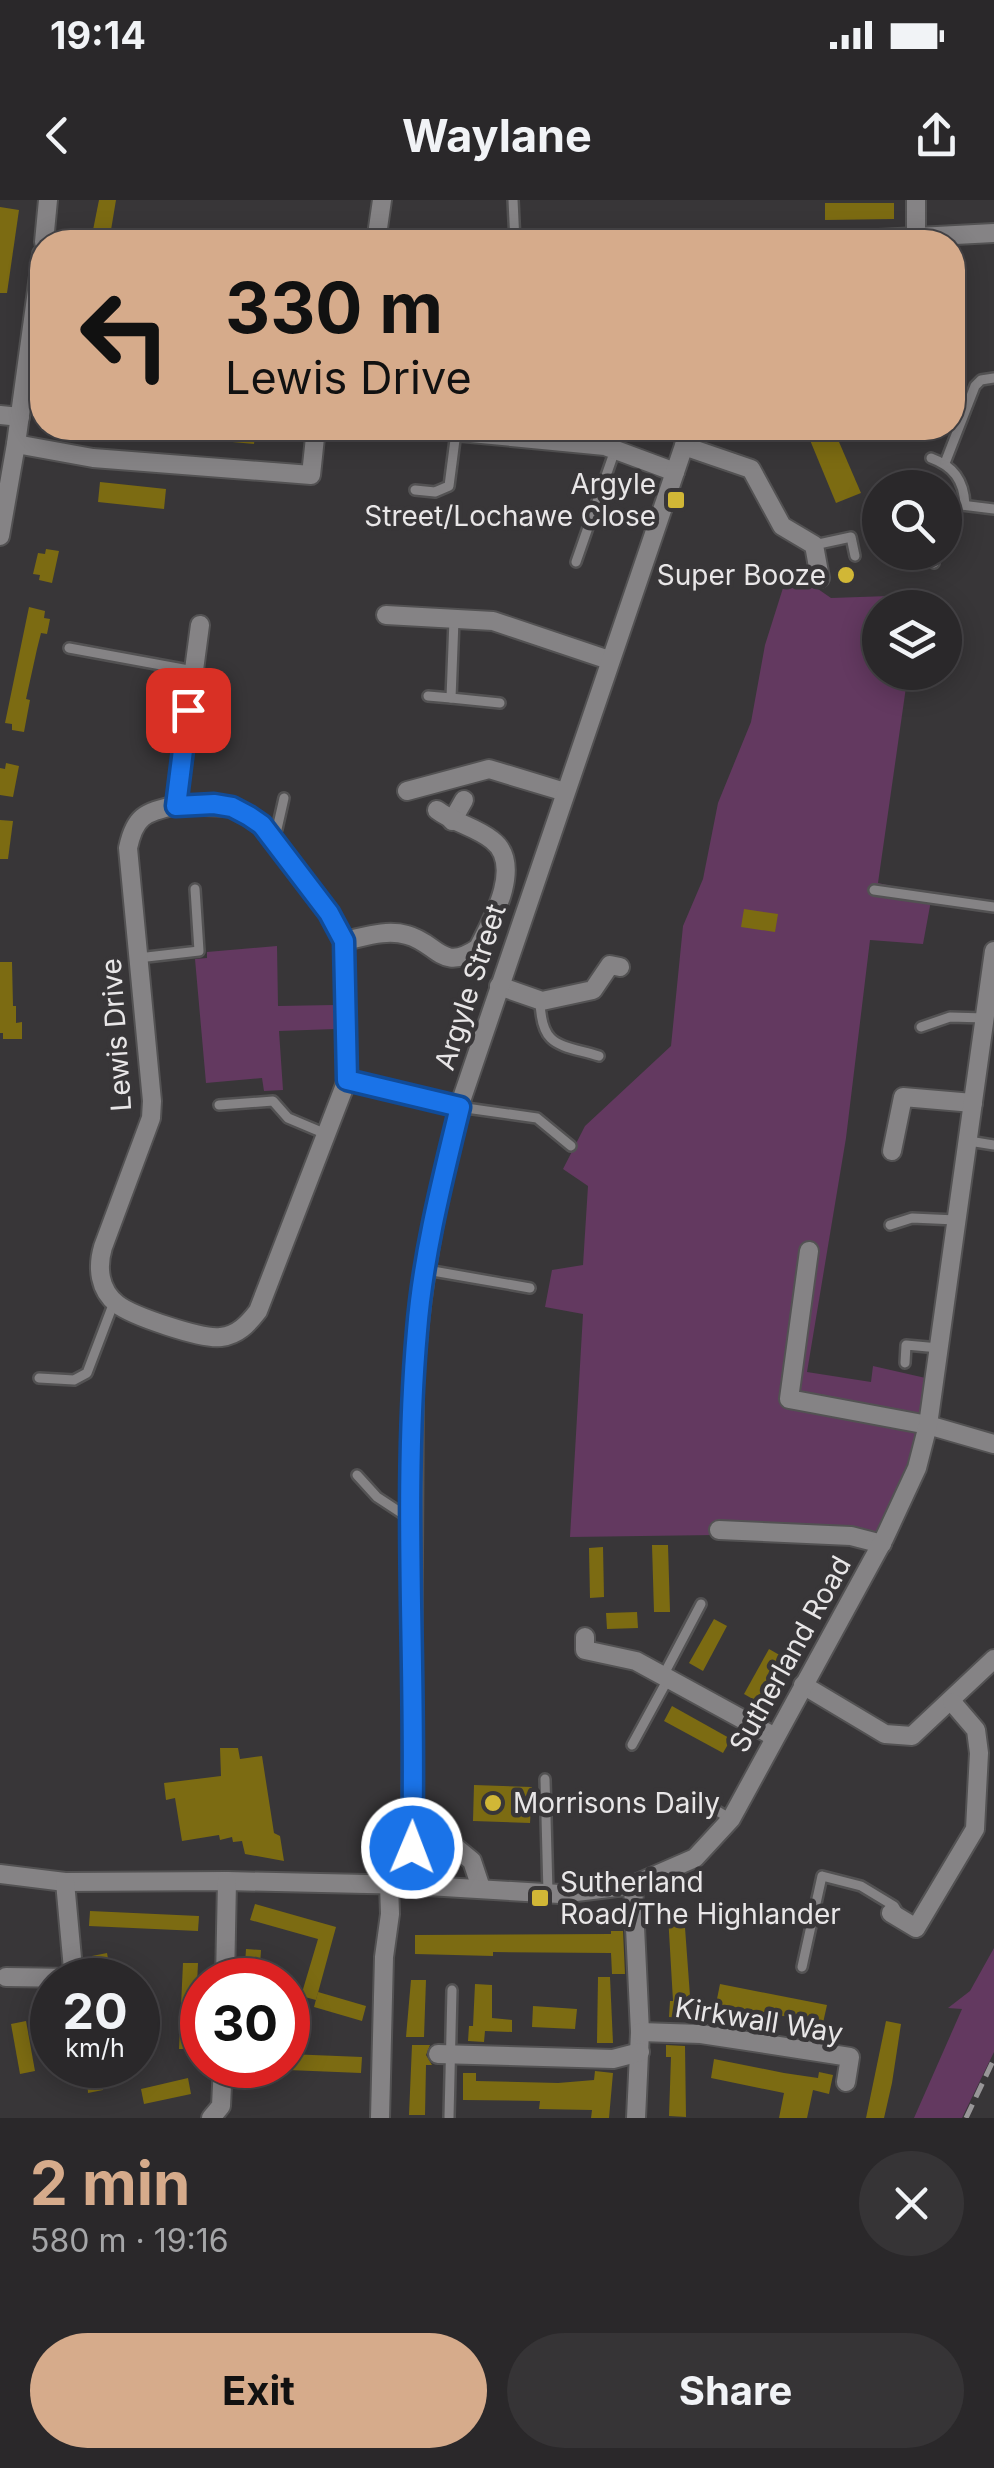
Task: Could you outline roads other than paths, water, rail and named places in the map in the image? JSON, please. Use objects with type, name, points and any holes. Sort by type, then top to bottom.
[{"type":"street","points":[[45,230],[48,200]]},
{"type":"street","points":[[378,230],[382,200]]},
{"type":"street","points":[[916,200],[919,230]]},
{"type":"street","points":[[965,236],[994,233]]},
{"type":"street","points":[[0,536],[30,358]]},
{"type":"street","points":[[0,415],[20,418]]},
{"type":"street","points":[[16,444],[93,458],[312,474],[315,440]]},
{"type":"street","points":[[525,440],[615,450],[675,472]]},
{"type":"street","name":"Argyle Street","points":[[411,1885],[415,1369],[424,1269],[460,1107],[685,440]]},
{"type":"street","points":[[692,440],[750,469],[782,526],[814,545],[820,578]]},
{"type":"street","points":[[386,616],[494,621],[609,660]]},
{"type":"street","points":[[176,806],[200,625]]},
{"type":"street","points":[[407,791],[490,770],[565,792]]},
{"type":"street","points":[[114,1302],[205,1338],[240,1331],[258,1311],[347,1080],[344,941],[390,932],[406,934],[450,958],[459,958],[478,948],[508,871],[496,842],[445,815],[464,800]]},
{"type":"street","name":"Lewis Drive","points":[[114,1302],[92,1279],[151,1118],[128,848],[132,829],[141,816],[176,806],[232,807],[249,816],[270,836],[329,913],[344,941]]},
{"type":"street","name":"Sutherland Road","points":[[0,1874],[66,1882],[388,1884],[548,1893],[633,1884],[695,1858],[731,1819],[882,1544],[916,1468],[928,1425],[994,950]]},
{"type":"street","points":[[499,986],[540,1000],[592,990],[610,965],[620,968]]},
{"type":"street","points":[[347,1080],[460,1107]]},
{"type":"street","points":[[892,1151],[903,1097],[973,1103]]},
{"type":"street","points":[[809,1251],[789,1398],[928,1425],[994,1444]]},
{"type":"street","points":[[719,1530],[851,1536],[882,1544]]},
{"type":"street","points":[[585,1637],[585,1650],[623,1656],[775,1738]]},
{"type":"street","points":[[803,1685],[885,1734],[912,1736],[994,1658]]},
{"type":"street","points":[[896,1916],[916,1928],[975,1829],[979,1753],[976,1730],[952,1702]]},
{"type":"street","points":[[413,1812],[472,1861],[481,1888]]},
{"type":"street","points":[[226,1958],[228,1881]]},
{"type":"street","points":[[66,1882],[72,1958]]},
{"type":"street","points":[[380,2118],[384,1957],[390,1914],[388,1884]]},
{"type":"street","points":[[633,1884],[640,2032],[636,2118]]},
{"type":"street","points":[[6,1977],[30,1978]]},
{"type":"street","name":"Kirkwall Way","points":[[640,2032],[701,2034],[850,2057],[846,2082]]},
{"type":"street","points":[[444,2054],[613,2059],[640,2052]]},
{"type":"street","points":[[211,2118],[221,2106],[222,2090],[244,2093]]},
{"type":"lane","points":[[513,200],[514,230]]},
{"type":"lane","points":[[965,412],[975,386],[981,380],[994,378]]},
{"type":"lane","points":[[416,490],[435,492],[449,486],[452,440]]},
{"type":"lane","points":[[945,463],[954,440]]},
{"type":"lane","points":[[576,562],[615,450]]},
{"type":"lane","points":[[931,458],[957,473],[966,504]]},
{"type":"lane","points":[[962,504],[994,508]]},
{"type":"lane","points":[[814,545],[851,537],[856,556]]},
{"type":"lane","points":[[451,698],[454,620]]},
{"type":"lane","points":[[69,648],[194,671]]},
{"type":"lane","points":[[428,696],[500,703]]},
{"type":"lane","points":[[270,836],[278,829],[284,798]]},
{"type":"lane","points":[[138,958],[199,951],[194,888]]},
{"type":"lane","points":[[874,890],[994,906]]},
{"type":"lane","points":[[540,1000],[540,1024],[548,1038],[560,1046],[600,1056]]},
{"type":"lane","points":[[921,1027],[950,1018],[985,1018]]},
{"type":"lane","points":[[219,1105],[273,1101],[288,1118],[326,1134]]},
{"type":"lane","points":[[460,1107],[537,1118],[571,1146]]},
{"type":"lane","points":[[968,1141],[994,1146]]},
{"type":"lane","points":[[890,1224],[912,1218],[956,1220]]},
{"type":"lane","points":[[424,1269],[530,1288]]},
{"type":"lane","points":[[40,1378],[74,1380],[86,1373],[114,1302]]},
{"type":"lane","points":[[905,1363],[906,1345],[939,1348]]},
{"type":"lane","points":[[357,1475],[377,1497],[412,1520]]},
{"type":"lane","points":[[632,1745],[701,1604]]},
{"type":"lane","points":[[545,1780],[548,1893]]},
{"type":"lane","points":[[695,1798],[731,1819]]},
{"type":"lane","points":[[802,1967],[822,1876],[861,1886],[894,1906],[896,1916]]},
{"type":"lane","points":[[450,2117],[444,2054],[452,1990]]},
{"type":"railway","points":[[966,2118],[994,2059]]},
{"type":"place","name":"Argyle Street/Lochawe Close","points":[[676,500]]},
{"type":"place","name":"Super Booze","points":[[846,575]]},
{"type":"place","name":"Morrisons Daily","points":[[493,1803]]},
{"type":"place","name":"Sutherland Road/The Highlander","points":[[540,1898]]}]
